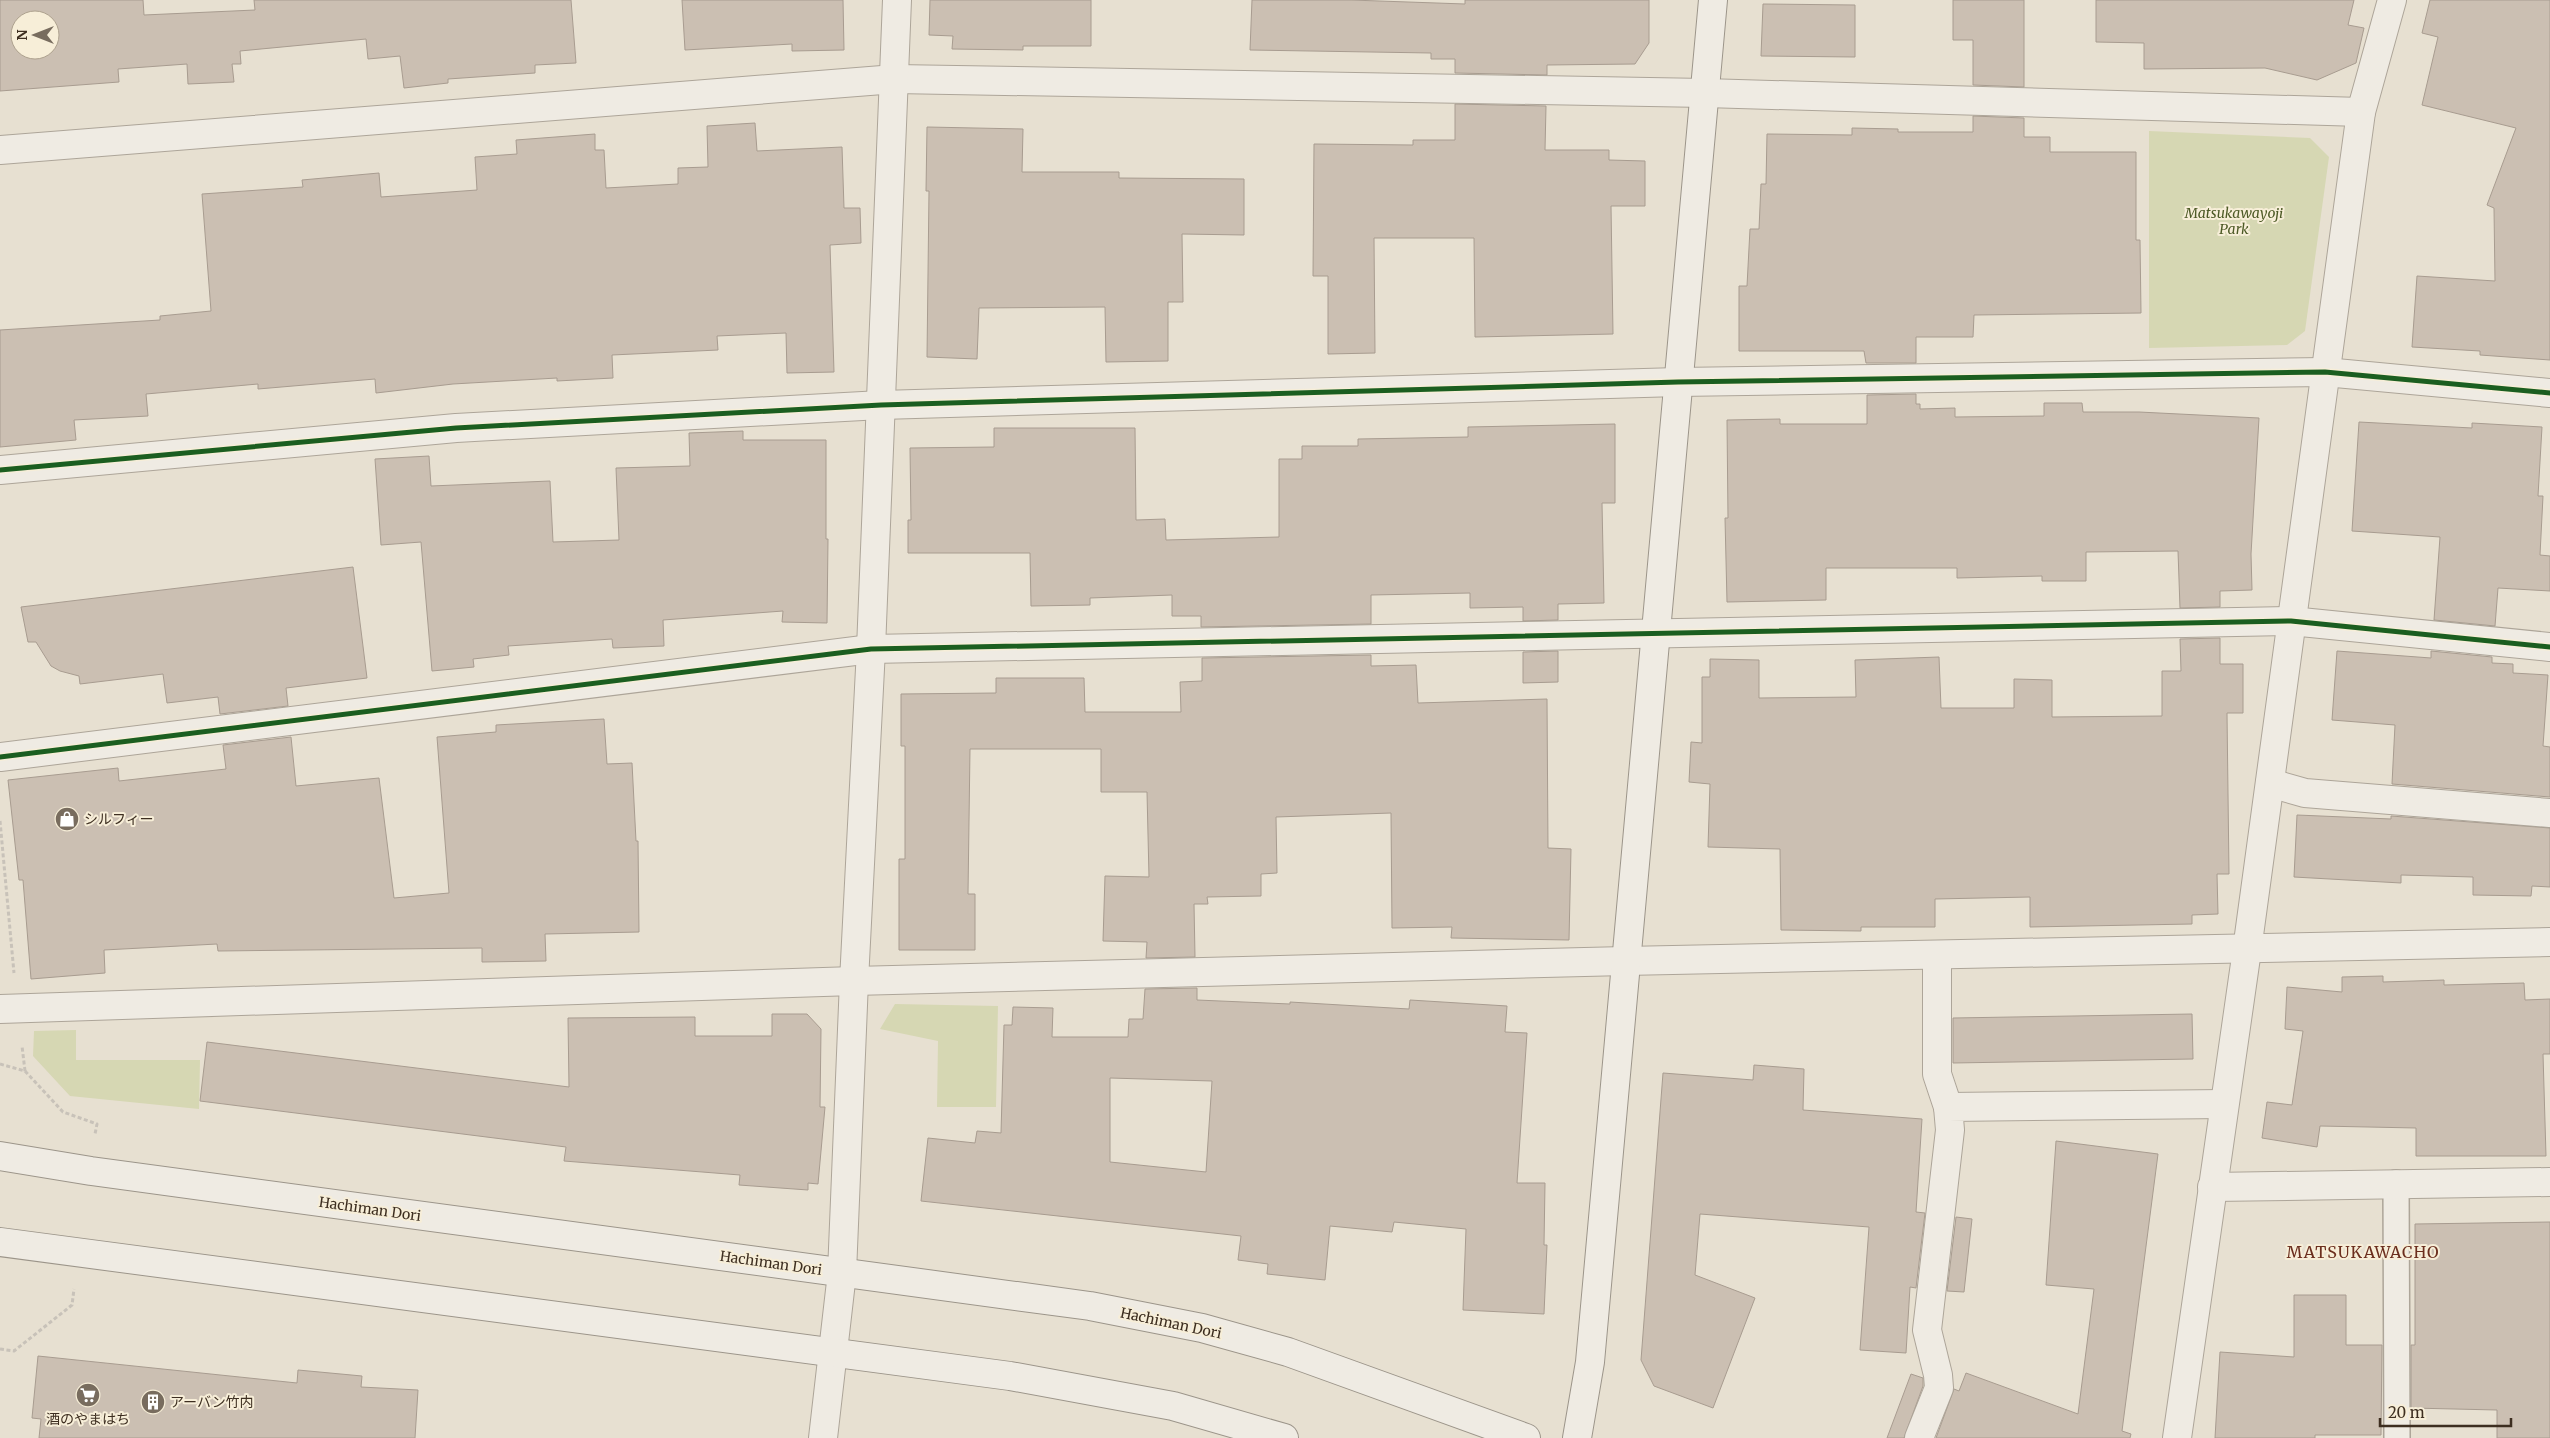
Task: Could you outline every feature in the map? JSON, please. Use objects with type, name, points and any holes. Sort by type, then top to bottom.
[{"type":"street","points":[[822,1438],[842,1273],[854,981],[871,650],[897,0]]},
{"type":"street","points":[[1577,1438],[1590,1362],[1654,634],[1713,0]]},
{"type":"street","points":[[2177,1438],[2247,950],[2360,112],[2392,0]]},
{"type":"street","points":[[0,150],[894,79],[1705,93],[2360,112]]},
{"type":"street","points":[[0,470],[456,428],[881,405],[1678,382],[2325,372],[2550,393]]},
{"type":"street","points":[[0,757],[871,650],[2291,621],[2550,647]]},
{"type":"street","points":[[2270,783],[2304,793],[2550,813]]},
{"type":"street","points":[[9,1008],[854,981],[1625,961],[2247,950],[2550,942]]},
{"type":"street","points":[[1919,1438],[1939,1388],[1938,1375],[1927,1330],[1950,1130],[1948,1107],[1937,1074],[1937,956]]},
{"type":"street","points":[[1948,1107],[2224,1104]]},
{"type":"street","name":"Hachiman Dori","points":[[0,1156],[91,1171],[1090,1306],[1202,1328],[1288,1352],[1526,1438]]},
{"type":"street","points":[[2212,1187],[2550,1182]]},
{"type":"street","points":[[0,1242],[1010,1376],[1106,1392],[1173,1406],[1284,1438]]},
{"type":"lane","points":[[2396,1183],[2397,1438]]},
{"type":"path","points":[[0,821],[9,1008],[25,1071],[0,1064]]},
{"type":"green space","name":"Matsukawayoji Park","points":[[2149,131],[2310,138],[2329,157],[2305,331],[2287,345],[2149,348]]},
{"type":"green space","points":[[895,1004],[998,1006],[996,1107],[937,1107],[938,1041],[880,1029]]},
{"type":"green space","points":[[76,1030],[76,1060],[200,1060],[199,1109],[70,1096],[33,1056],[34,1031]]},
{"type":"building","points":[[0,0],[143,0],[144,15],[255,10],[254,0],[571,0],[576,63],[535,65],[535,73],[448,79],[448,83],[404,88],[400,56],[368,59],[366,39],[240,51],[241,64],[232,64],[234,82],[188,84],[187,64],[118,69],[119,82],[0,91]]},
{"type":"building","points":[[682,0],[843,0],[844,50],[792,51],[792,44],[685,50]]},
{"type":"building","points":[[930,0],[1091,0],[1091,46],[1023,46],[1023,50],[952,49],[953,36],[929,35]]},
{"type":"building","points":[[1252,0],[1351,0],[1465,4],[1465,0],[1649,0],[1649,43],[1635,64],[1547,65],[1547,75],[1455,73],[1455,59],[1431,59],[1431,53],[1250,50]]},
{"type":"building","points":[[1953,0],[2024,0],[2024,87],[1973,85],[1973,40],[1953,40]]},
{"type":"building","points":[[2096,0],[2354,0],[2348,25],[2364,28],[2356,63],[2317,80],[2265,68],[2144,69],[2144,43],[2096,42]]},
{"type":"building","points":[[2430,0],[2550,0],[2550,360],[2480,355],[2480,351],[2412,347],[2417,276],[2495,281],[2494,208],[2487,205],[2516,128],[2422,105],[2438,37],[2422,33]]},
{"type":"building","points":[[1763,4],[1855,5],[1855,57],[1761,56]]},
{"type":"building","points":[[1455,104],[1546,106],[1545,150],[1609,150],[1609,160],[1645,161],[1645,206],[1611,206],[1613,334],[1475,337],[1474,238],[1374,238],[1375,353],[1328,354],[1328,276],[1313,276],[1314,144],[1413,145],[1413,140],[1455,140]]},
{"type":"building","points":[[1973,116],[2024,118],[2024,137],[2050,137],[2050,152],[2136,152],[2136,240],[2140,240],[2141,313],[1974,315],[1973,337],[1916,337],[1916,363],[1866,363],[1864,351],[1739,351],[1739,286],[1747,286],[1750,229],[1759,229],[1761,184],[1766,184],[1767,134],[1852,135],[1852,128],[1898,129],[1898,132],[1973,132]]},
{"type":"building","points":[[755,123],[757,151],[842,147],[844,208],[860,208],[861,243],[830,245],[834,372],[787,373],[786,333],[717,336],[718,350],[612,355],[613,378],[557,381],[557,378],[453,384],[376,393],[375,379],[258,389],[258,384],[146,394],[148,416],[74,420],[76,440],[0,447],[0,330],[160,320],[160,316],[211,311],[202,194],[303,187],[302,180],[379,173],[381,197],[477,190],[475,157],[517,154],[516,140],[595,134],[595,150],[604,150],[606,188],[678,184],[678,168],[708,167],[707,126]]},
{"type":"building","points":[[927,127],[1023,129],[1022,172],[1119,172],[1119,178],[1244,179],[1244,235],[1182,234],[1183,302],[1168,302],[1168,361],[1106,362],[1105,307],[979,308],[977,359],[927,357],[929,191],[926,191]]},
{"type":"building","points":[[1916,394],[1916,404],[1920,404],[1920,409],[1955,408],[1955,417],[2044,416],[2044,403],[2082,403],[2083,412],[2139,412],[2259,418],[2251,554],[2252,590],[2220,591],[2220,607],[2180,608],[2178,551],[2086,552],[2086,581],[2042,581],[2042,576],[1957,578],[1957,568],[1826,568],[1826,600],[1727,602],[1725,518],[1728,518],[1727,420],[1780,419],[1780,424],[1867,424],[1867,395]]},
{"type":"building","points":[[2359,422],[2472,428],[2472,423],[2542,427],[2538,496],[2543,496],[2540,555],[2550,556],[2550,591],[2498,588],[2495,626],[2434,620],[2440,537],[2352,531]]},
{"type":"building","points":[[1615,424],[1615,503],[1602,503],[1604,603],[1558,604],[1558,620],[1523,621],[1523,607],[1470,608],[1470,593],[1371,595],[1371,624],[1201,627],[1201,616],[1172,616],[1172,595],[1090,598],[1090,605],[1031,606],[1030,553],[908,553],[908,520],[911,520],[910,448],[994,447],[994,428],[1135,428],[1136,520],[1165,519],[1166,540],[1279,537],[1279,459],[1302,459],[1302,446],[1358,446],[1358,439],[1468,437],[1468,427]]},
{"type":"building","points":[[743,431],[743,440],[826,440],[827,623],[782,622],[783,611],[663,620],[664,646],[613,648],[612,639],[508,646],[509,655],[473,659],[474,667],[432,671],[421,542],[381,545],[375,459],[429,456],[431,486],[550,481],[553,542],[619,540],[616,468],[690,466],[689,433]]},
{"type":"building","points":[[353,567],[367,678],[286,688],[288,706],[220,714],[218,697],[167,703],[163,674],[80,684],[79,676],[60,671],[51,666],[36,642],[28,642],[21,607]]},
{"type":"building","points":[[2220,638],[2220,664],[2243,664],[2243,713],[2227,713],[2229,874],[2217,874],[2218,914],[2192,915],[2192,924],[2030,927],[2030,897],[1935,899],[1935,927],[1861,927],[1861,931],[1781,930],[1780,849],[1708,847],[1710,784],[1689,782],[1691,742],[1702,743],[1702,677],[1710,677],[1710,659],[1759,660],[1759,698],[1856,697],[1855,660],[1939,657],[1941,708],[2014,708],[2014,679],[2052,680],[2052,717],[2162,716],[2162,671],[2181,671],[2180,639]]},
{"type":"building","points":[[1558,651],[1558,682],[1523,683],[1523,652]]},
{"type":"building","points":[[2337,651],[2431,658],[2431,651],[2492,657],[2492,663],[2513,664],[2513,673],[2548,675],[2543,746],[2550,747],[2550,797],[2392,784],[2395,725],[2332,720]]},
{"type":"building","points":[[1371,655],[1371,666],[1416,665],[1418,703],[1547,699],[1548,848],[1571,849],[1569,940],[1451,938],[1452,927],[1392,928],[1391,813],[1276,817],[1277,873],[1261,874],[1261,896],[1207,897],[1208,904],[1194,904],[1195,957],[1146,958],[1147,942],[1103,941],[1105,876],[1149,877],[1147,792],[1101,792],[1101,749],[970,749],[968,894],[975,894],[975,950],[899,950],[899,859],[905,859],[905,746],[901,746],[901,694],[996,693],[996,678],[1084,678],[1085,712],[1181,712],[1180,682],[1202,681],[1202,658]]},
{"type":"building","points":[[604,719],[607,764],[632,763],[636,841],[638,841],[639,932],[545,934],[546,961],[482,962],[482,948],[218,951],[217,944],[104,950],[105,973],[31,979],[23,880],[19,880],[8,780],[118,768],[119,781],[226,769],[223,745],[291,737],[296,786],[379,778],[394,898],[449,893],[437,737],[496,732],[496,725]]},
{"type":"building","points":[[2297,815],[2391,819],[2391,816],[2550,828],[2550,887],[2532,886],[2531,896],[2473,895],[2473,877],[2401,875],[2401,883],[2294,877]]},
{"type":"building","points":[[2383,976],[2383,982],[2444,980],[2444,985],[2524,983],[2525,1000],[2550,999],[2550,1054],[2543,1054],[2546,1156],[2416,1156],[2416,1128],[2320,1126],[2317,1147],[2262,1138],[2267,1102],[2292,1105],[2303,1031],[2285,1029],[2287,987],[2342,992],[2342,977]]},
{"type":"building","points":[[1197,988],[1197,1000],[1290,1004],[1290,1002],[1409,1009],[1410,1000],[1507,1006],[1505,1032],[1527,1033],[1517,1183],[1545,1183],[1544,1245],[1547,1245],[1544,1314],[1463,1310],[1466,1229],[1394,1222],[1392,1232],[1330,1226],[1325,1280],[1267,1274],[1268,1264],[1238,1260],[1241,1236],[921,1201],[928,1138],[975,1143],[977,1131],[1001,1133],[1004,1025],[1012,1025],[1013,1007],[1053,1008],[1052,1037],[1128,1037],[1129,1019],[1143,1019],[1145,989]],"holes":[[[1110,1078],[1212,1081],[1206,1172],[1110,1162]]]},
{"type":"building","points":[[772,1014],[807,1014],[821,1029],[820,1107],[825,1107],[818,1184],[808,1183],[808,1190],[739,1185],[740,1175],[564,1161],[566,1147],[200,1101],[207,1042],[569,1087],[568,1018],[695,1017],[695,1036],[772,1036]]},
{"type":"building","points":[[2192,1014],[2193,1059],[1953,1063],[1953,1018]]},
{"type":"building","points":[[1754,1065],[1804,1069],[1803,1110],[1922,1119],[1916,1212],[1925,1213],[1916,1288],[1910,1287],[1906,1353],[1860,1350],[1869,1227],[1700,1214],[1695,1275],[1755,1298],[1713,1408],[1654,1386],[1641,1360],[1663,1073],[1753,1080]]},
{"type":"building","points":[[2056,1141],[2158,1154],[2122,1431],[2131,1434],[2130,1438],[1936,1438],[1954,1389],[1959,1391],[1966,1373],[2078,1414],[2094,1289],[2046,1285]]},
{"type":"building","points":[[1956,1217],[1972,1219],[1964,1292],[1947,1291]]},
{"type":"building","points":[[2550,1222],[2550,1438],[2497,1438],[2497,1410],[2411,1408],[2411,1345],[2415,1345],[2415,1224]]},
{"type":"building","points":[[2294,1295],[2346,1295],[2346,1345],[2382,1345],[2381,1435],[2315,1435],[2315,1438],[2215,1438],[2220,1352],[2294,1357]]},
{"type":"building","name":"アーバン竹内","points":[[38,1356],[297,1383],[298,1370],[362,1376],[361,1387],[418,1390],[415,1438],[39,1438],[41,1419],[32,1418]]},
{"type":"building","points":[[1911,1374],[1923,1378],[1923,1386],[1904,1438],[1887,1438]]},
{"type":"cycle path","points":[[0,470],[456,428],[881,405],[1678,382],[2325,372],[2550,393]]},
{"type":"cycle path","points":[[0,757],[871,649],[2291,621],[2550,647]]},
{"type":"place","name":"シルフィー","points":[[67,819]]},
{"type":"place","name":"酒のやまはち","points":[[88,1395]]},
{"type":"place","name":"アーバン竹内","points":[[153,1402]]},
{"type":"district","name":"MATSUKAWACHO","points":[[2363,1252]]}]
